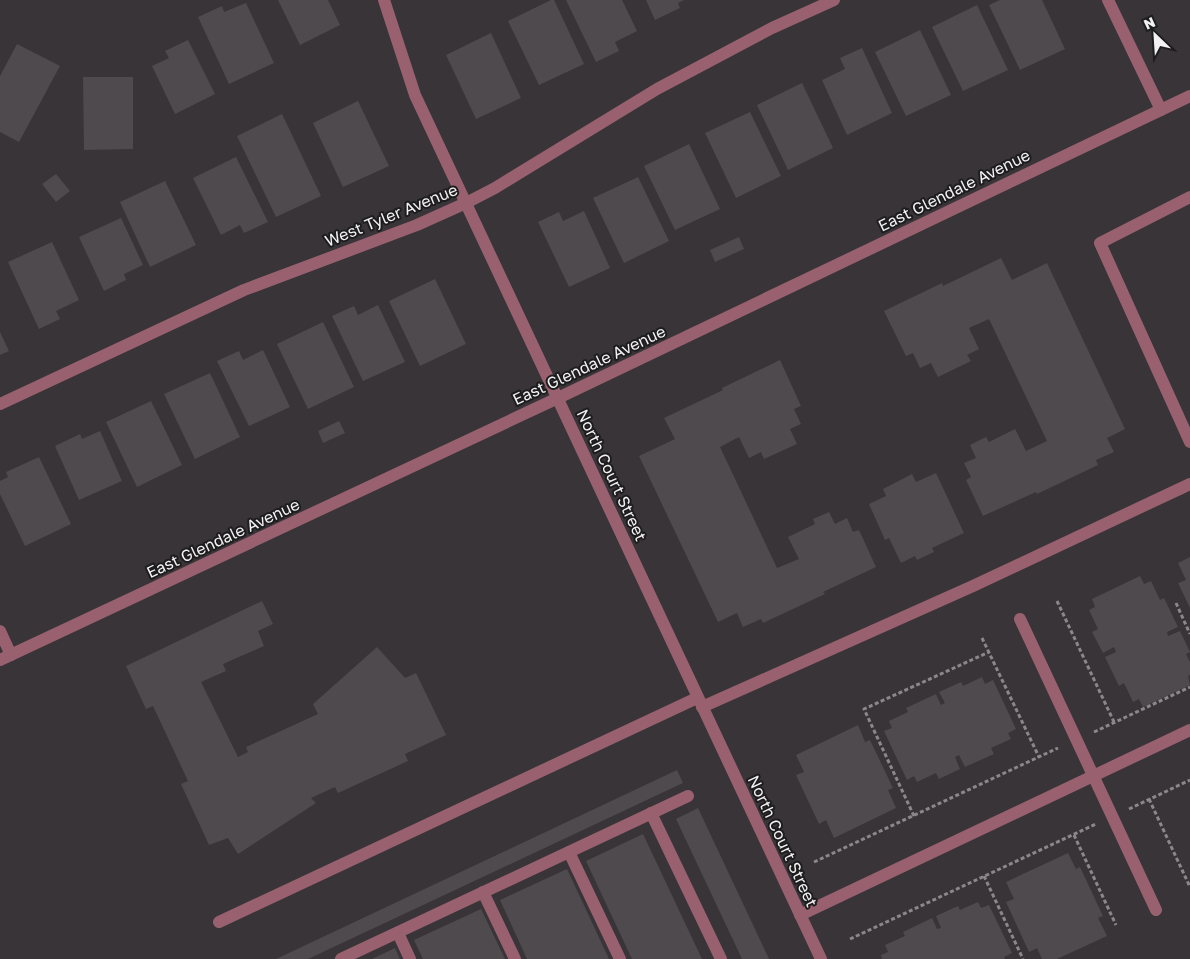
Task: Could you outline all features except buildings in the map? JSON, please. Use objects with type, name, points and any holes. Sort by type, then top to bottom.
[{"type":"street","name":"North Court Street","points":[[384,0],[415,95],[821,959]]},
{"type":"street","name":"West Tyler Avenue","points":[[0,404],[244,290],[417,225],[466,203],[495,188],[665,84],[772,28],[834,0]]},
{"type":"street","points":[[1108,0],[1161,110]]},
{"type":"street","name":"East Glendale Avenue","points":[[6,658],[558,398],[1161,110],[1188,101]]},
{"type":"street","points":[[1190,197],[1100,243],[1190,442]]},
{"type":"street","points":[[220,922],[699,702],[982,582],[1190,484]]},
{"type":"street","points":[[1020,619],[1156,910]]},
{"type":"street","points":[[0,631],[6,658]]},
{"type":"street","points":[[800,915],[1190,730]]},
{"type":"street","points":[[341,959],[688,796]]},
{"type":"street","points":[[652,813],[721,959]]},
{"type":"street","points":[[570,852],[620,959]]},
{"type":"street","points":[[484,892],[515,959]]},
{"type":"street","points":[[398,932],[410,959]]},
{"type":"path","points":[[1057,601],[1114,722]]},
{"type":"path","points":[[1176,603],[1190,634]]},
{"type":"path","points":[[982,638],[1039,757]]},
{"type":"path","points":[[914,816],[864,710],[989,652]]},
{"type":"path","points":[[814,862],[1190,687]]},
{"type":"path","points":[[850,939],[1190,780]]},
{"type":"path","points":[[1150,799],[1190,886]]},
{"type":"path","points":[[1074,835],[1116,925]]},
{"type":"path","points":[[984,876],[1023,959]]}]
